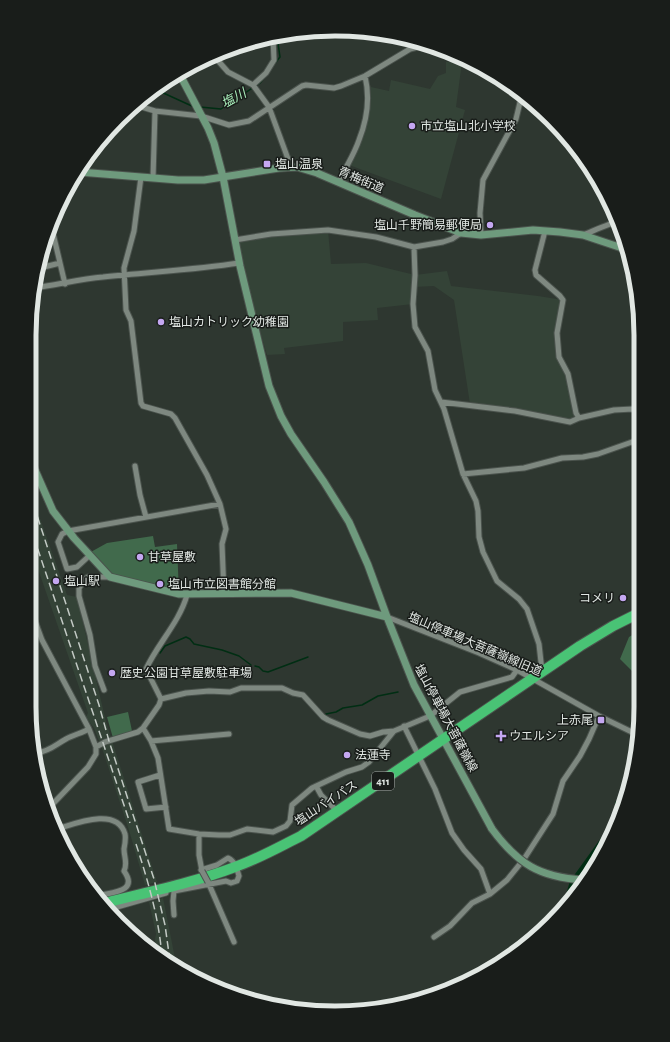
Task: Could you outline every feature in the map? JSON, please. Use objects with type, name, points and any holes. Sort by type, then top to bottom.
[{"type":"highway","name":"塩山バイパス","points":[[108,902],[212,875],[236,867],[267,854],[301,836],[542,672],[613,626],[634,616]]},
{"type":"street","points":[[254,85],[266,73],[274,60],[273,43]]},
{"type":"street","points":[[141,107],[155,112],[201,116],[230,125],[249,121],[269,106],[302,86],[306,85],[334,88],[366,76],[410,49],[416,47]]},
{"type":"street","points":[[217,61],[228,72],[254,85],[269,106],[291,167]]},
{"type":"street","points":[[339,182],[360,140],[368,94],[366,76]]},
{"type":"street","name":"塩山停車場大菩薩嶺線","points":[[182,79],[208,128],[214,143],[223,176],[239,263],[269,386],[281,416],[291,434],[349,522],[368,565],[414,685],[492,829],[514,855],[536,870],[558,878],[579,880]]},
{"type":"street","points":[[481,234],[480,213],[483,180],[516,119],[520,101]]},
{"type":"street","points":[[153,178],[155,112]]},
{"type":"street","name":"青梅街道","points":[[84,172],[178,180],[204,180],[291,167],[304,168],[461,233],[481,234],[533,230],[545,231],[583,235],[621,248]]},
{"type":"street","points":[[141,177],[134,231],[124,268],[126,310],[131,321],[141,403],[143,406],[171,414],[175,418],[207,475],[220,504],[226,529],[222,544],[224,594]]},
{"type":"street","points":[[583,235],[612,223]]},
{"type":"street","points":[[235,240],[271,234],[328,230],[376,237],[414,247],[443,242],[452,239],[461,233]]},
{"type":"street","points":[[545,231],[535,270],[536,275],[563,300],[557,334],[559,357],[568,374],[576,413],[579,418]]},
{"type":"street","points":[[53,235],[65,284]]},
{"type":"street","points":[[414,247],[415,275],[413,304],[415,327],[428,351],[436,390],[463,474],[476,501],[480,537],[484,556],[497,581],[519,599],[527,609],[539,644],[542,672]]},
{"type":"street","points":[[44,267],[60,263]]},
{"type":"street","points":[[40,287],[102,277],[218,267],[239,263]]},
{"type":"street","points":[[441,402],[515,411],[570,422],[579,418],[614,410],[634,410]]},
{"type":"street","points":[[463,474],[524,468],[562,458],[584,457],[598,454],[618,446],[634,443]]},
{"type":"street","points":[[136,466],[140,495],[146,518]]},
{"type":"street","points":[[36,472],[53,511],[68,531],[110,577]]},
{"type":"street","points":[[90,556],[77,567],[67,569],[58,542],[62,534],[68,531],[220,504]]},
{"type":"street","points":[[104,690],[96,666],[90,635],[79,596],[79,588],[88,577],[110,577],[179,594],[291,593],[387,617]]},
{"type":"street","points":[[96,747],[105,742],[133,734],[142,728],[159,705],[161,700],[146,669],[150,660],[175,623],[187,594]]},
{"type":"street","name":"塩山停車場大菩薩嶺線旧道","points":[[387,617],[479,653],[517,670],[599,716],[632,732]]},
{"type":"street","points":[[36,624],[42,640],[77,708],[90,728],[96,747],[96,754],[88,767],[52,804]]},
{"type":"street","points":[[161,700],[186,693],[209,691],[230,692],[241,688],[282,688],[293,693],[303,695],[323,717],[328,720],[360,734],[370,736],[383,732],[394,731],[430,716],[460,692],[512,677],[517,670]]},
{"type":"street","points":[[434,937],[450,926],[472,903],[490,894],[507,880],[524,859],[553,814],[563,781],[586,745],[599,716]]},
{"type":"street","points":[[404,726],[435,789],[452,833],[464,850],[482,869],[490,894]]},
{"type":"street","points":[[40,752],[55,747],[65,740],[90,728]]},
{"type":"street","points":[[142,728],[152,741],[158,758],[169,829],[199,834],[230,835],[247,829],[273,832],[286,826],[290,821],[292,805],[312,788],[346,772],[362,767],[369,762],[394,731]]},
{"type":"street","points":[[152,741],[229,734]]},
{"type":"street","points":[[160,775],[138,782],[146,809],[166,807]]},
{"type":"street","points":[[316,786],[321,794],[338,812]]},
{"type":"street","points":[[62,827],[82,821],[103,818],[113,820],[123,830],[125,835],[124,852],[126,867],[124,871],[129,881],[128,885],[123,890],[103,895]]},
{"type":"street","points":[[199,834],[199,855],[202,871],[234,942]]},
{"type":"street","points":[[114,908],[208,883],[226,881],[231,883],[237,882],[239,876],[232,860],[228,858],[217,865],[202,871]]},
{"type":"street","points":[[174,891],[174,915]]},
{"type":"shaded area","name":"市立塩山北小学校","points":[[446,62],[456,62],[462,65],[456,107],[465,110],[441,199],[349,165],[369,107],[371,87],[389,91],[391,80],[430,89],[438,76],[446,73]]},
{"type":"shaded area","points":[[328,230],[331,264],[366,263],[415,275],[447,271],[451,286],[563,300],[557,333],[559,357],[568,374],[576,413],[570,422],[470,404],[454,300],[434,286],[413,287],[413,304],[377,308],[378,320],[343,322],[343,341],[284,348],[285,354],[267,355],[240,266],[235,240]]},
{"type":"shaded area","points":[[36,507],[67,595],[77,597],[106,722],[157,882],[145,885],[103,751],[94,728],[86,717],[88,713],[36,563]]},
{"type":"shaded area","points":[[153,536],[155,547],[177,544],[179,594],[116,578],[89,553],[107,543]]},
{"type":"shaded area","points":[[634,634],[634,673],[620,659],[629,637]]},
{"type":"shaded area","points":[[128,712],[132,731],[113,738],[107,717]]},
{"type":"shaded area","points":[[619,799],[615,811],[615,802]]},
{"type":"shaded area","points":[[609,824],[584,873],[565,898],[570,881]]},
{"type":"shaded area","points":[[163,898],[175,960],[155,946],[156,934],[149,902]]},
{"type":"waterway","name":"塩川","points":[[272,67],[280,57],[278,42]]},
{"type":"waterway","name":"塩川","points":[[200,107],[221,109],[260,83],[265,77]]},
{"type":"waterway","name":"塩川","points":[[161,92],[194,107]]},
{"type":"waterway","points":[[160,653],[165,646],[186,637],[194,644],[222,650],[239,656],[251,665]]},
{"type":"waterway","points":[[255,666],[268,672],[308,657]]},
{"type":"waterway","points":[[326,714],[336,712],[343,708],[362,705],[378,696],[398,692]]},
{"type":"railway","points":[[36,512],[154,879],[165,925],[169,956]]},
{"type":"railway","points":[[36,544],[130,823]]},
{"type":"railway","points":[[136,844],[152,900],[162,950]]},
{"type":"place","name":"市立塩山北小学校","points":[[412,126]]},
{"type":"place","name":"塩山温泉","points":[[267,164]]},
{"type":"place","name":"塩山千野簡易郵便局","points":[[490,225]]},
{"type":"place","name":"塩山カトリック幼稚園","points":[[161,322]]},
{"type":"place","name":"甘草屋敷","points":[[140,557]]},
{"type":"place","name":"塩山駅","points":[[56,581]]},
{"type":"place","name":"塩山市立図書館分館","points":[[160,584]]},
{"type":"place","name":"コメリ","points":[[623,598]]},
{"type":"place","name":"歴史公園甘草屋敷駐車場","points":[[112,673]]},
{"type":"place","name":"上赤尾","points":[[601,720]]},
{"type":"place","name":"ウエルシア","points":[[501,736]]},
{"type":"place","name":"法蓮寺","points":[[347,755]]}]
